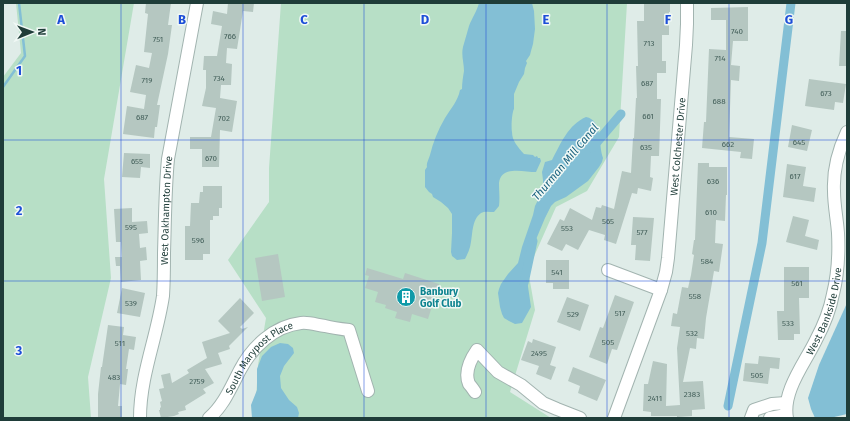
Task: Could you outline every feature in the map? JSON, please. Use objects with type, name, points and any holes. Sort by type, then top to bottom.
[{"type":"street","name":"West Oakhampton Drive","points":[[140,418],[142,392],[163,295],[168,159],[197,3]]},
{"type":"street","name":"West Colchester Drive","points":[[614,418],[661,290],[666,272],[686,45],[687,3]]},
{"type":"street","name":"West Bankside Drive","points":[[786,412],[790,390],[822,327],[833,294],[838,254],[838,233],[834,190],[835,174],[837,160],[847,132]]},
{"type":"street","points":[[608,270],[661,290]]},
{"type":"street","name":"South Marypost Place","points":[[209,418],[224,401],[249,355],[258,345],[278,330],[290,325],[301,323],[312,323],[349,330],[368,391]]},
{"type":"street","points":[[475,392],[469,383],[467,372],[470,359],[477,350],[498,372],[521,385],[543,403],[557,410],[580,418]]},
{"type":"street","points":[[751,418],[754,410],[772,404],[786,412]]},
{"type":"street","points":[[770,418],[786,412]]},
{"type":"green space","points":[[16,3],[134,3],[104,179],[111,278],[88,377],[91,418],[3,418],[3,77],[21,53]]},
{"type":"green space","points":[[281,3],[627,3],[619,137],[587,191],[556,207],[528,270],[535,310],[510,392],[551,418],[255,418],[258,365],[266,318],[228,260],[269,202],[269,168]]},
{"type":"water","points":[[479,3],[532,3],[535,29],[533,44],[530,55],[526,61],[527,63],[524,74],[514,94],[512,135],[514,141],[524,154],[533,155],[535,157],[537,156],[541,161],[536,172],[514,171],[508,172],[501,177],[499,183],[499,206],[494,212],[484,212],[478,216],[475,220],[470,247],[465,259],[457,260],[452,256],[451,252],[452,214],[448,208],[433,197],[425,187],[425,170],[438,132],[456,101],[460,90],[462,89],[464,71],[462,53],[463,47],[469,26]]},
{"type":"water","points":[[586,117],[591,119],[598,128],[603,158],[602,162],[588,181],[551,206],[527,261],[526,273],[531,307],[522,323],[515,324],[504,318],[502,314],[498,293],[499,289],[508,274],[518,263],[535,206],[543,190],[542,172],[545,162],[552,160],[562,141],[570,130],[580,120]]},
{"type":"water","points":[[847,303],[847,414],[830,418],[815,418],[808,398],[819,365]]},
{"type":"water","points":[[280,343],[288,344],[293,348],[294,353],[284,366],[280,376],[281,388],[289,400],[297,407],[299,413],[298,418],[252,418],[251,405],[257,390],[257,369],[262,356],[271,347]]},
{"type":"building","points":[[146,3],[171,3],[168,25],[172,25],[168,54],[157,105],[160,105],[154,138],[123,134],[127,106],[144,109],[146,95],[130,92],[136,65],[149,68],[152,53],[144,52],[148,14],[145,13]]},
{"type":"building","points":[[228,3],[254,3],[253,12],[243,11],[237,49],[227,48],[226,63],[232,64],[231,85],[221,85],[220,98],[237,101],[232,132],[220,130],[219,167],[202,167],[202,149],[190,149],[190,137],[211,137],[216,108],[202,106],[206,88],[206,70],[203,70],[204,56],[217,56],[222,26],[211,24],[213,11],[227,14]]},
{"type":"building","points":[[644,3],[670,3],[669,35],[662,35],[662,61],[666,61],[666,73],[657,73],[657,99],[661,99],[659,156],[651,156],[650,177],[653,178],[651,191],[638,188],[637,194],[632,193],[616,244],[604,240],[605,235],[589,230],[578,250],[566,244],[562,251],[547,244],[560,219],[564,221],[570,208],[592,220],[596,207],[601,208],[602,205],[614,209],[622,171],[631,173],[637,98],[637,21],[644,21]]},
{"type":"building","points":[[748,7],[748,41],[733,41],[731,65],[740,66],[739,81],[731,80],[729,137],[754,139],[752,159],[740,158],[741,152],[702,148],[704,122],[706,122],[709,49],[726,50],[726,20],[711,20],[711,8]]},
{"type":"building","points":[[841,31],[847,31],[847,66],[839,66]]},
{"type":"building","points":[[809,79],[846,84],[843,103],[835,102],[834,110],[805,106]]},
{"type":"building","points":[[792,125],[812,130],[807,151],[788,147]]},
{"type":"building","points":[[124,153],[150,154],[150,168],[141,167],[140,178],[122,177]]},
{"type":"building","points":[[698,163],[709,163],[709,167],[727,167],[725,221],[716,220],[715,243],[723,244],[719,272],[714,271],[704,339],[697,338],[696,349],[690,348],[683,382],[703,381],[705,409],[692,410],[692,416],[651,416],[651,412],[643,411],[644,384],[648,384],[653,361],[667,364],[666,406],[680,405],[677,348],[680,327],[671,326],[673,313],[677,314],[682,287],[688,288],[691,275],[694,255],[692,254],[695,240]]},
{"type":"building","points":[[787,164],[806,167],[803,186],[816,188],[814,202],[783,197]]},
{"type":"building","points":[[203,186],[222,186],[222,208],[219,208],[219,216],[213,216],[213,220],[210,220],[210,254],[203,254],[203,260],[185,260],[185,226],[190,226],[191,203],[199,203],[200,192],[203,192]]},
{"type":"building","points":[[132,208],[132,222],[147,221],[148,233],[139,234],[140,248],[146,247],[147,260],[140,261],[141,280],[121,282],[120,266],[116,266],[115,257],[122,257],[121,242],[116,242],[114,209]]},
{"type":"building","points":[[793,216],[809,220],[805,236],[819,240],[817,250],[786,242]]},
{"type":"building","points":[[633,217],[654,218],[650,261],[635,260],[636,245],[631,245]]},
{"type":"building","points":[[278,254],[285,297],[262,301],[255,258]]},
{"type":"building","points":[[546,260],[569,260],[569,289],[553,289],[553,283],[546,283]]},
{"type":"building","points":[[784,267],[809,267],[809,298],[799,298],[800,334],[794,334],[794,340],[778,340],[777,311],[784,311]]},
{"type":"building","name":"Banbury Golf Club","points":[[367,268],[403,279],[405,273],[439,284],[428,319],[412,314],[410,322],[395,318],[397,312],[385,308],[386,305],[375,302],[378,292],[365,288],[369,276],[365,275]]},
{"type":"building","points":[[122,288],[145,293],[140,317],[117,313]]},
{"type":"building","points":[[615,295],[634,302],[617,350],[612,349],[607,364],[589,357],[600,327],[603,328]]},
{"type":"building","points":[[567,297],[589,305],[580,331],[557,322]]},
{"type":"building","points":[[240,298],[254,313],[240,327],[242,329],[248,327],[229,346],[230,349],[218,353],[222,364],[205,369],[214,383],[203,389],[206,393],[185,406],[186,410],[178,412],[179,414],[174,416],[161,418],[159,410],[161,407],[160,402],[162,401],[159,389],[164,388],[161,375],[170,373],[172,383],[189,373],[187,370],[207,358],[202,342],[230,333],[218,321]]},
{"type":"building","points":[[108,325],[124,327],[123,335],[136,337],[134,350],[129,349],[126,369],[128,369],[126,385],[120,384],[118,406],[122,406],[122,418],[98,418],[98,394]]},
{"type":"building","points":[[533,339],[556,347],[550,365],[556,367],[551,380],[536,374],[539,366],[521,360],[528,341],[532,343]]},
{"type":"building","points":[[759,356],[780,358],[779,369],[770,368],[768,384],[743,381],[745,363],[758,364]]},
{"type":"building","points":[[573,367],[606,380],[597,401],[578,393],[580,386],[568,381]]},
{"type":"waterway","points":[[3,87],[25,56],[19,3]]},
{"type":"waterway","points":[[728,406],[762,243],[791,3]]},
{"type":"waterway","name":"Thurman Mill Canal","points":[[592,148],[621,114]]},
{"type":"waterway","name":"Thurman Mill Canal","points":[[524,283],[533,241]]},
{"type":"place","name":"Banbury Golf Club","points":[[406,297]]}]
